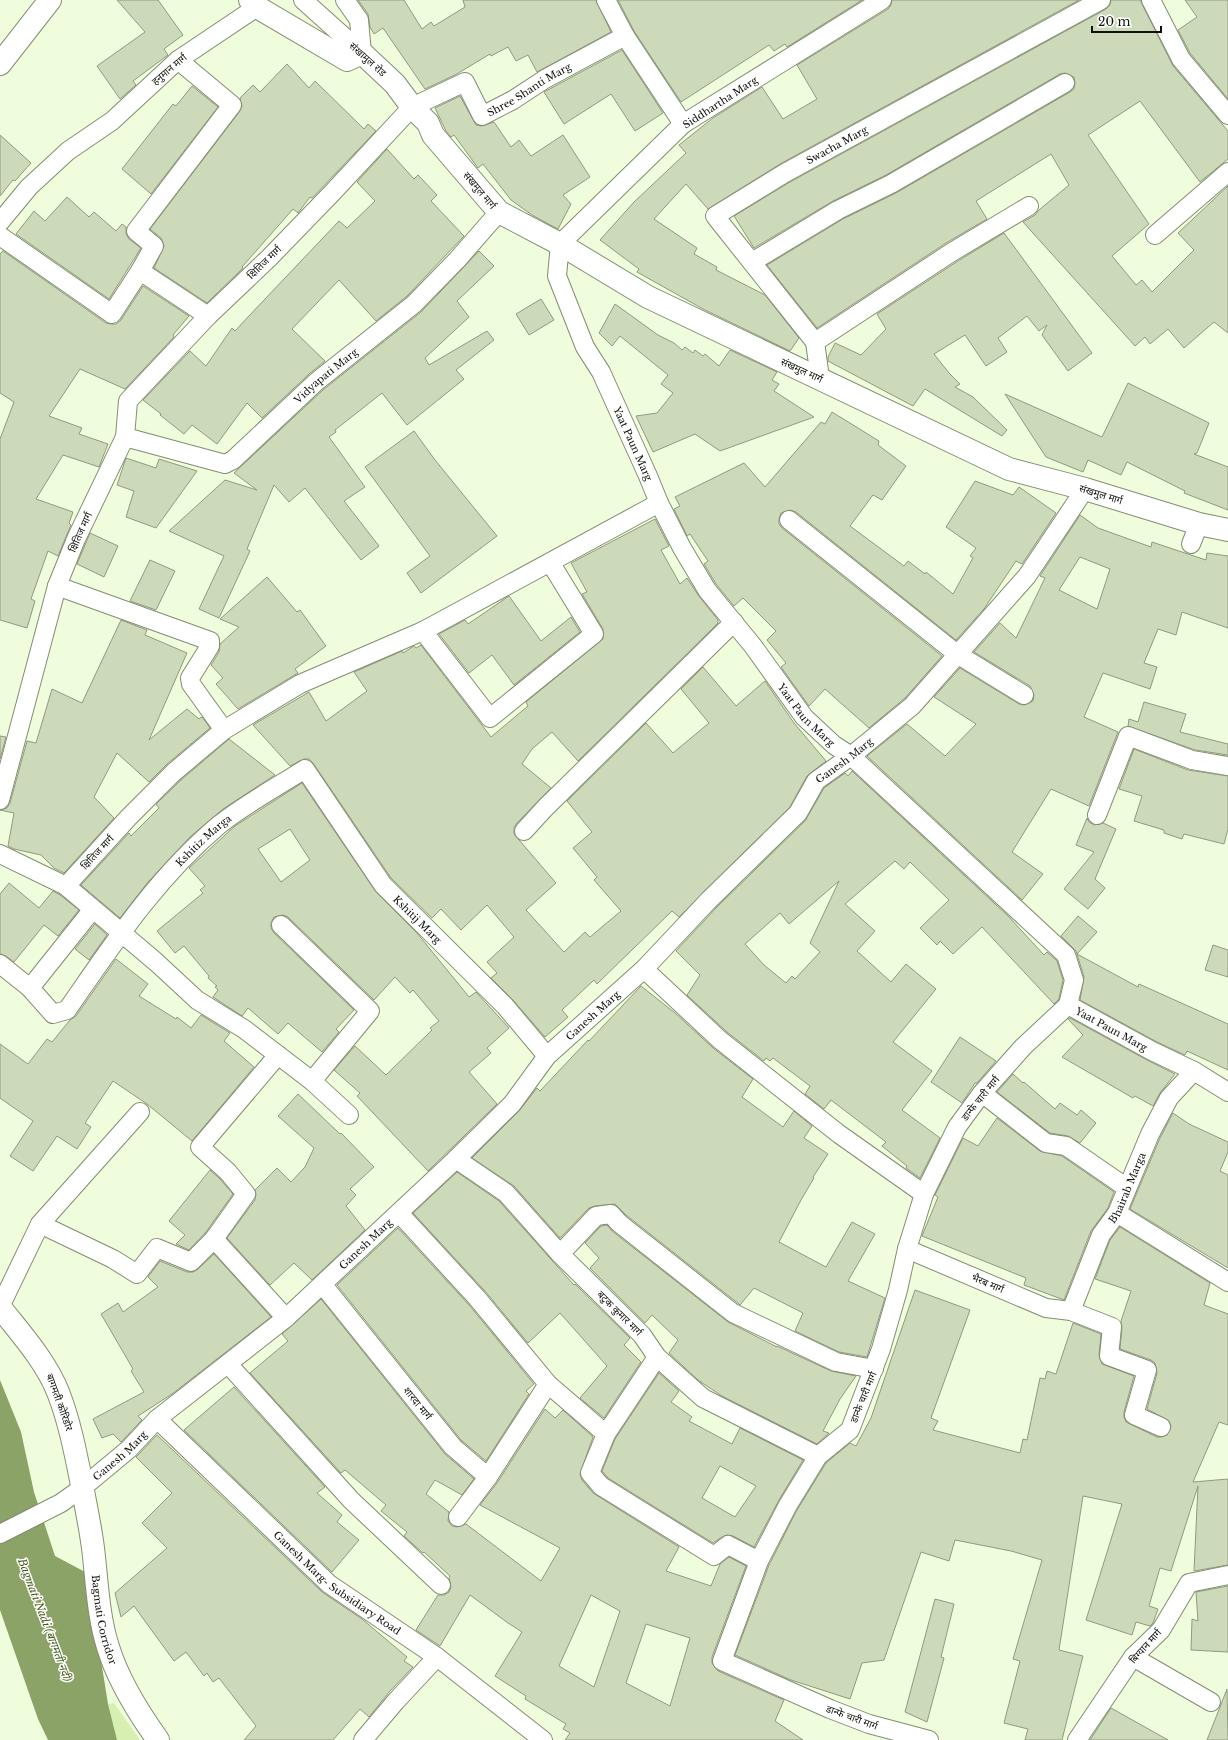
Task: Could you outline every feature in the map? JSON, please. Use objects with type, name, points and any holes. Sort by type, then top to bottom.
[{"type":"main road","points":[[0,64],[50,0]]},
{"type":"main road","name":"हनुमान मार्ग","points":[[254,4],[346,60],[362,53]]},
{"type":"main road","name":"संखामुल रोड","points":[[362,53],[395,84],[412,107],[428,123]]},
{"type":"main road","name":"संखमुल मार्ग","points":[[428,123],[433,135],[499,212],[560,244],[648,297],[1009,469],[1085,489],[1199,524],[1228,530]]},
{"type":"main road","name":"बागमती कोरिडोर","points":[[0,1307],[51,1375],[70,1428],[82,1488]]},
{"type":"main road","name":"Bagmati Corridor","points":[[82,1488],[92,1542],[103,1628],[107,1646],[119,1675],[135,1704],[158,1740]]},
{"type":"street","name":"संखामुल रोड","points":[[303,0],[362,53]]},
{"type":"street","points":[[345,0],[359,20],[362,53]]},
{"type":"street","points":[[606,0],[626,36],[683,124]]},
{"type":"street","name":"Siddhartha Marg","points":[[560,244],[683,124],[882,0]]},
{"type":"street","name":"Swacha Marg","points":[[815,342],[715,216],[785,173],[1101,0]]},
{"type":"street","points":[[1151,0],[1181,59],[1228,115]]},
{"type":"street","name":"हनुमान मार्ग","points":[[0,222],[29,187],[62,156],[112,120],[178,60],[254,4]]},
{"type":"street","name":"Shree Shanti Marg","points":[[412,107],[465,82],[482,116],[626,36]]},
{"type":"street","points":[[0,236],[112,314],[140,272],[154,246],[136,231],[232,105],[178,60]]},
{"type":"street","points":[[752,262],[838,210],[891,184],[1065,83]]},
{"type":"street","name":"क्षितिज मार्ग","points":[[0,800],[57,586],[76,539],[125,437],[128,401],[208,316],[275,252],[412,107]]},
{"type":"street","points":[[1155,235],[1228,172]]},
{"type":"street","points":[[820,378],[815,342],[947,256],[1029,206]]},
{"type":"street","name":"Vidyapati Marg","points":[[125,437],[225,464],[229,462],[316,382],[414,304],[457,260],[499,212]]},
{"type":"street","name":"Yaat Paun Marg","points":[[560,244],[556,276],[585,348],[601,372],[648,476],[658,503],[707,590],[753,646],[804,717],[834,745],[851,756],[1066,955],[1074,980],[1068,1005],[1152,1051],[1194,1071],[1228,1092]]},
{"type":"street","points":[[140,272],[208,316]]},
{"type":"street","name":"Ganesh Marg","points":[[0,1534],[61,1503],[82,1488],[129,1449],[156,1419],[286,1318],[456,1159],[512,1104],[547,1056],[644,969],[708,901],[798,813],[816,781],[851,756],[912,706],[1027,576],[1085,489]]},
{"type":"street","points":[[57,586],[210,641],[210,646],[190,678],[191,684],[224,730],[300,684],[423,631],[658,503]]},
{"type":"street","points":[[789,520],[957,654],[1024,695]]},
{"type":"street","points":[[1191,544],[1199,524]]},
{"type":"street","points":[[423,631],[490,718],[594,634],[550,562]]},
{"type":"street","points":[[524,831],[545,808],[734,622]]},
{"type":"street","name":"क्षितिज मार्ग","points":[[66,886],[128,818],[174,772],[224,730]]},
{"type":"street","points":[[1097,815],[1128,736],[1192,760],[1228,766]]},
{"type":"street","name":"Kshitiz Marga","points":[[30,988],[53,1014],[68,1010],[120,932],[166,876],[220,825],[305,769]]},
{"type":"street","name":"Kshitij Marg","points":[[305,769],[383,885],[505,1006],[547,1056]]},
{"type":"street","points":[[0,854],[66,886],[156,962],[197,1000],[244,1029],[312,1080],[349,1115]]},
{"type":"street","points":[[0,964],[30,988],[93,909]]},
{"type":"street","points":[[281,925],[370,1011],[312,1080]]},
{"type":"street","points":[[644,969],[727,1045],[839,1134],[924,1194]]},
{"type":"street","name":"डान्फे चारी मार्ग","points":[[929,1740],[869,1724],[722,1662],[759,1561],[788,1505],[818,1456],[850,1430],[874,1369],[896,1297],[907,1249],[924,1194],[957,1126],[982,1093],[1023,1047],[1068,1005]]},
{"type":"street","points":[[40,1224],[113,1259],[137,1274],[157,1248],[191,1262],[214,1239],[246,1194],[228,1172],[200,1147],[278,1055]]},
{"type":"street","name":"Bhairab Marga","points":[[1071,1311],[1101,1235],[1117,1213],[1150,1134],[1169,1098],[1194,1071]]},
{"type":"street","points":[[982,1093],[1046,1143],[1066,1146],[1127,1188]]},
{"type":"street","points":[[0,1307],[40,1224],[140,1112]]},
{"type":"street","name":"बटुक कुमार मार्ग","points":[[456,1159],[506,1192],[560,1254],[642,1334],[657,1357],[704,1398],[818,1456]]},
{"type":"street","points":[[399,1213],[477,1298],[548,1384],[606,1434]]},
{"type":"street","points":[[1117,1213],[1228,1282]]},
{"type":"street","points":[[560,1254],[596,1216],[611,1214],[619,1223],[733,1313],[836,1362],[874,1369]]},
{"type":"street","points":[[214,1239],[286,1318]]},
{"type":"street","name":"भैरब मार्ग","points":[[907,1249],[1046,1308],[1071,1311],[1112,1327],[1108,1356],[1147,1370],[1134,1415],[1161,1427]]},
{"type":"street","name":"शारदा मार्ग","points":[[323,1285],[453,1447],[488,1477]]},
{"type":"street","points":[[657,1357],[606,1434],[590,1473],[601,1486],[714,1556],[728,1545],[759,1561]]},
{"type":"street","points":[[228,1364],[350,1500],[441,1585]]},
{"type":"street","points":[[458,1517],[488,1477],[548,1384]]},
{"type":"street","name":"Ganesh Marg- Subsidiary Road","points":[[156,1419],[329,1584],[437,1657],[537,1736]]},
{"type":"street","name":"बिग्यान मार्ग","points":[[1077,1740],[1134,1657],[1161,1630],[1189,1583],[1228,1575]]},
{"type":"street","points":[[363,1740],[396,1701],[437,1657]]},
{"type":"street","points":[[1134,1657],[1211,1702]]},
{"type":"shaded area","points":[[114,1703],[140,1740],[117,1740],[108,1704]]},
{"type":"water","name":"Bagmati Nadi (बागमती नदी)","points":[[0,1380],[21,1432],[34,1492],[55,1556],[87,1573],[108,1704],[117,1740],[48,1740],[38,1719],[0,1610]]},
{"type":"building","points":[[117,0],[158,0],[183,35],[164,49],[168,55],[133,81],[136,85],[120,99],[97,66],[145,32]]},
{"type":"building","points":[[358,0],[404,0],[422,29],[431,22],[434,26],[465,7],[463,0],[596,0],[611,32],[537,72],[528,55],[516,61],[508,47],[491,56],[490,54],[455,75],[425,89],[383,28],[374,34],[370,27],[368,14]]},
{"type":"building","points":[[618,0],[862,0],[787,47],[785,44],[774,51],[769,45],[681,102],[634,31]]},
{"type":"building","points":[[892,0],[1079,0],[780,164],[708,209],[686,184],[654,219],[697,248],[694,254],[717,267],[716,270],[765,295],[799,338],[790,351],[703,309],[637,272],[639,269],[600,240],[634,202],[686,153],[679,145],[713,118],[762,87],[783,119],[817,99],[797,65],[888,9]]},
{"type":"building","points":[[1111,0],[1140,0],[1173,66],[1228,131],[1228,159],[1200,182],[1140,101],[1088,135],[1149,224],[1112,256],[1136,285],[1142,280],[1152,292],[1194,250],[1178,233],[1228,186],[1228,333],[1214,322],[1184,348],[1168,329],[1150,344],[1145,337],[1135,346],[1023,222],[1035,215],[1069,185],[1051,154],[976,201],[987,219],[946,243],[817,328],[767,265],[843,219],[896,193],[1070,92],[1074,89],[1074,77],[1065,73],[1060,74],[886,175],[833,201],[754,248],[734,216],[790,182],[1106,9],[1110,5]]},
{"type":"building","points":[[1185,0],[1228,0],[1228,99],[1190,53],[1178,30],[1197,17]]},
{"type":"building","points":[[622,50],[663,113],[635,131],[611,94],[564,124],[544,92]]},
{"type":"building","points":[[287,64],[309,88],[315,81],[364,129],[368,124],[376,131],[312,198],[310,197],[298,213],[293,209],[242,267],[243,268],[207,303],[154,268],[164,246],[161,238],[150,229],[240,111],[242,106],[240,98],[253,85],[260,92]]},
{"type":"building","points":[[192,86],[218,107],[151,194],[122,169],[173,104],[176,106]]},
{"type":"building","points":[[460,96],[476,125],[482,126],[494,122],[511,147],[519,140],[531,156],[563,135],[590,177],[563,195],[571,204],[558,229],[532,215],[511,200],[483,164],[478,168],[454,135],[451,137],[446,131],[435,108]]},
{"type":"building","points":[[0,135],[31,163],[15,181],[13,180],[0,196]]},
{"type":"building","points":[[387,149],[414,179],[418,175],[437,195],[431,201],[464,236],[407,296],[376,321],[339,280],[292,329],[325,361],[262,418],[247,403],[217,444],[192,425],[184,434],[143,400],[190,351],[206,366],[232,328],[235,331],[339,221],[347,228],[375,201],[357,182]]},
{"type":"building","points":[[67,197],[89,217],[94,212],[116,231],[122,224],[126,227],[126,234],[129,239],[141,248],[109,299],[16,234],[34,211],[45,221]]},
{"type":"building","points":[[1004,233],[1092,353],[1068,371],[1042,335],[1047,325],[1039,331],[1027,316],[998,338],[1007,352],[986,366],[965,335],[934,354],[960,384],[955,387],[973,397],[1007,430],[1002,436],[925,389],[913,406],[828,361],[828,357],[835,343],[861,355],[886,329],[877,314]]},
{"type":"building","points":[[3,251],[106,323],[116,324],[121,320],[143,286],[189,316],[173,335],[174,337],[125,389],[80,369],[49,416],[82,428],[79,434],[108,444],[99,467],[63,455],[36,499],[73,512],[69,523],[71,525],[58,556],[48,551],[31,599],[35,601],[27,628],[0,620],[0,439],[14,402],[0,393],[0,254]]},
{"type":"building","points":[[479,251],[494,266],[457,301],[469,317],[425,358],[429,365],[487,331],[494,340],[456,370],[464,379],[407,425],[382,393],[335,430],[336,432],[329,437],[365,487],[344,501],[379,546],[361,560],[305,488],[289,502],[274,485],[247,549],[250,551],[219,618],[199,609],[224,556],[169,531],[225,480],[257,490],[234,473],[323,390],[421,312]]},
{"type":"building","points":[[541,299],[554,320],[529,335],[516,314]]},
{"type":"building","points":[[615,304],[658,335],[674,343],[682,350],[685,347],[693,353],[695,350],[703,356],[705,354],[719,366],[730,350],[777,372],[772,380],[779,384],[774,391],[814,417],[720,451],[695,434],[653,452],[636,416],[657,413],[673,393],[661,384],[668,375],[620,336],[612,346],[599,333]]},
{"type":"building","points":[[1128,383],[1209,423],[1197,453],[1194,454],[1228,467],[1228,510],[1184,493],[1185,491],[1127,462],[1121,475],[1088,460],[1083,472],[1046,457],[1005,394],[1102,437]]},
{"type":"building","points":[[832,412],[879,441],[878,445],[906,466],[882,500],[873,495],[850,526],[904,566],[908,561],[925,574],[926,572],[953,594],[973,558],[970,556],[976,548],[946,527],[975,481],[1013,495],[1019,487],[1056,513],[1022,564],[1016,561],[984,609],[956,640],[796,512],[790,510],[781,513],[779,524],[782,528],[942,656],[905,698],[869,728],[825,689],[809,706],[781,667],[786,663],[767,640],[776,631],[743,598],[734,606],[716,584],[704,564],[708,561],[690,534],[687,536],[674,509],[680,506],[675,497],[744,463],[765,487],[821,422],[825,424]]},
{"type":"building","points":[[414,431],[435,460],[497,536],[421,593],[407,573],[430,556],[365,467]]},
{"type":"building","points":[[126,458],[156,468],[159,459],[197,471],[156,528],[126,517],[134,491],[117,485]]},
{"type":"building","points":[[1080,515],[1098,528],[1151,547],[1152,542],[1206,560],[1207,553],[1228,556],[1228,628],[1182,612],[1176,635],[1158,629],[1144,663],[1157,667],[1150,689],[1103,673],[1084,717],[1118,732],[1089,806],[1051,789],[1012,852],[1043,874],[1022,900],[867,756],[907,724],[945,756],[976,724],[934,697],[960,668],[1019,704],[1024,705],[1033,701],[1034,695],[1030,686],[974,652],[1000,623],[1016,638],[1045,578],[1040,576]],"holes":[[[1080,557],[1110,569],[1097,609],[1059,590]]]},
{"type":"building","points":[[655,519],[669,546],[661,550],[680,584],[687,578],[698,595],[718,620],[718,623],[578,761],[552,732],[532,749],[522,764],[551,788],[516,824],[514,834],[556,883],[526,910],[564,952],[585,932],[590,937],[621,911],[594,880],[597,877],[573,848],[592,832],[567,801],[646,723],[673,753],[709,723],[681,689],[703,667],[736,706],[765,681],[794,723],[826,761],[807,776],[790,807],[679,917],[672,911],[597,984],[594,980],[562,1010],[568,1017],[545,1037],[512,999],[491,978],[497,973],[487,962],[514,937],[487,905],[461,930],[441,909],[432,918],[391,878],[313,763],[309,759],[304,759],[290,766],[253,725],[309,692],[326,721],[367,691],[354,672],[402,651],[403,653],[414,646],[416,648],[421,645],[491,737],[528,706],[526,702],[603,639],[603,629],[582,594],[587,592],[571,563]]},
{"type":"building","points":[[90,533],[118,546],[104,577],[77,564]]},
{"type":"building","points":[[150,560],[175,571],[156,610],[130,601]]},
{"type":"building","points":[[267,577],[297,612],[300,610],[326,646],[295,669],[298,673],[238,709],[216,684],[223,678],[211,665],[219,652],[220,644],[239,627],[220,619]]},
{"type":"building","points":[[509,596],[541,641],[571,617],[580,632],[514,685],[492,655],[469,673],[439,634],[465,620],[468,624]]},
{"type":"building","points":[[121,620],[147,630],[145,635],[187,653],[149,740],[187,709],[199,719],[201,717],[203,718],[210,728],[167,764],[149,782],[117,753],[94,797],[114,818],[64,873],[54,868],[41,855],[14,849],[8,846],[14,813],[0,810],[7,808],[10,803],[27,741],[36,743],[52,689],[82,703]]},
{"type":"building","points":[[1144,702],[1186,714],[1180,732],[1228,744],[1228,755],[1195,750],[1128,726],[1129,719],[1138,722]]},
{"type":"building","points":[[0,736],[6,737],[0,759]]},
{"type":"building","points":[[229,739],[275,775],[223,809],[190,837],[148,882],[120,918],[81,885],[129,833],[131,836],[159,808],[156,804],[181,780]]},
{"type":"building","points":[[1134,749],[1188,770],[1228,776],[1228,829],[1224,844],[1184,834],[1182,839],[1164,833],[1164,830],[1134,821],[1142,796],[1119,789]]},
{"type":"building","points":[[852,771],[1009,917],[1044,955],[1047,952],[1057,961],[1063,980],[1059,999],[1054,1004],[982,927],[953,954],[940,941],[937,945],[920,928],[949,900],[910,862],[904,869],[895,861],[845,904],[875,931],[857,951],[891,982],[906,964],[936,989],[893,1042],[932,1071],[902,1110],[940,1138],[920,1178],[906,1168],[907,1166],[882,1146],[886,1142],[831,1100],[824,1109],[805,1094],[810,1086],[773,1058],[770,1061],[766,1058],[764,1061],[727,1032],[687,995],[700,975],[676,951],[716,908],[805,821],[824,788],[845,773],[848,776]],"holes":[[[839,881],[810,943],[820,952],[795,979],[792,976],[786,983],[764,965],[745,944],[780,913],[789,924]]]},
{"type":"building","points":[[302,783],[376,892],[417,933],[469,997],[476,992],[509,1028],[487,1048],[491,1053],[469,1072],[497,1104],[428,1171],[357,1096],[360,1093],[334,1070],[355,1046],[386,1075],[432,1030],[430,1028],[439,1021],[413,990],[410,993],[395,977],[374,1000],[288,917],[283,915],[274,917],[271,923],[271,928],[274,933],[354,1010],[336,1029],[339,1032],[322,1052],[288,1023],[278,1034],[248,1008],[242,1016],[213,997],[218,990],[215,987],[217,986],[208,978],[209,976],[184,946],[175,953],[157,931],[203,893],[200,890],[205,886],[189,868],[235,826]],"holes":[[[290,829],[310,860],[281,882],[258,849]]]},
{"type":"building","points":[[1087,818],[1089,822],[1094,825],[1103,823],[1116,829],[1095,879],[1105,888],[1088,909],[1064,889],[1094,852],[1076,845]]},
{"type":"building","points":[[9,883],[39,908],[53,891],[79,910],[58,936],[44,925],[14,962],[6,956],[0,954],[0,894]]},
{"type":"building","points":[[1078,916],[1097,932],[1077,954],[1138,987],[1139,984],[1228,1024],[1228,1070],[1187,1051],[1185,1055],[1157,1042],[1080,1000],[1084,977],[1076,951],[1061,936]]},
{"type":"building","points":[[95,924],[107,935],[89,960],[75,949]]},
{"type":"building","points":[[1213,945],[1228,950],[1228,977],[1205,970]]},
{"type":"building","points":[[116,959],[148,984],[139,996],[176,1019],[177,1017],[191,1028],[201,1015],[230,1033],[224,1041],[254,1067],[192,1141],[147,1104],[113,1081],[85,1123],[91,1127],[77,1149],[57,1136],[33,1171],[10,1156],[33,1121],[0,1098],[0,1044],[28,1064],[47,1039],[52,1042],[70,1020],[76,1016]]},
{"type":"building","points":[[641,986],[675,1013],[713,1048],[753,1079],[742,1097],[783,1127],[794,1111],[812,1126],[804,1138],[828,1154],[813,1177],[814,1178],[779,1242],[826,1267],[852,1222],[875,1234],[848,1281],[885,1298],[867,1357],[839,1352],[795,1331],[803,1313],[754,1288],[740,1305],[626,1215],[615,1204],[589,1208],[560,1238],[514,1186],[472,1158],[519,1111],[537,1088],[540,1091]]},
{"type":"building","points":[[1070,1018],[1175,1074],[1160,1093],[1153,1106],[1135,1096],[1133,1098],[1062,1057],[1083,1035],[1068,1019]]},
{"type":"building","points":[[960,1037],[996,1061],[977,1083],[975,1083],[962,1103],[931,1082]]},
{"type":"building","points":[[1013,1074],[1055,1109],[1060,1103],[1077,1115],[1081,1110],[1096,1123],[1080,1143],[1068,1136],[1050,1133],[997,1092]]},
{"type":"building","points":[[298,1094],[340,1134],[341,1133],[374,1167],[350,1189],[356,1195],[346,1206],[365,1230],[312,1280],[294,1263],[270,1285],[227,1238],[255,1200],[255,1190],[277,1168],[291,1182],[305,1167],[314,1148],[278,1116]]},
{"type":"building","points":[[1173,1113],[1189,1124],[1228,1142],[1228,1152],[1220,1171],[1228,1175],[1228,1268],[1130,1209],[1160,1138]]},
{"type":"building","points":[[997,1118],[1040,1151],[1062,1156],[1114,1192],[1108,1208],[1091,1231],[1064,1300],[1024,1285],[1026,1278],[922,1236],[938,1197],[935,1195],[963,1138],[978,1146]]},
{"type":"building","points":[[210,1170],[233,1194],[206,1232],[189,1250],[176,1244],[185,1235],[169,1221]]},
{"type":"building","points":[[457,1172],[499,1201],[574,1285],[575,1284],[630,1338],[624,1345],[641,1362],[604,1418],[580,1398],[607,1366],[560,1313],[528,1343],[485,1291],[413,1213]]},
{"type":"building","points":[[607,1225],[612,1231],[728,1322],[777,1347],[831,1371],[856,1376],[840,1399],[823,1431],[829,1433],[817,1444],[722,1396],[698,1380],[669,1353],[678,1340],[652,1315],[645,1323],[590,1268],[599,1258],[585,1243],[601,1226]]},
{"type":"building","points":[[1120,1227],[1210,1283],[1204,1305],[1228,1314],[1228,1425],[1219,1422],[1193,1482],[1228,1479],[1228,1565],[1194,1571],[1198,1486],[1171,1571],[1160,1568],[1149,1606],[1158,1609],[1153,1623],[1150,1626],[1136,1622],[1132,1635],[1086,1620],[1122,1504],[1083,1496],[1059,1650],[1083,1656],[1062,1740],[1025,1740],[1028,1729],[1004,1723],[1020,1661],[1013,1659],[1042,1560],[1011,1551],[955,1540],[949,1561],[921,1552],[884,1660],[862,1663],[850,1699],[791,1680],[735,1655],[769,1565],[797,1510],[826,1463],[850,1443],[856,1446],[871,1418],[915,1290],[970,1310],[931,1418],[938,1421],[933,1430],[1020,1453],[1023,1439],[1027,1440],[1040,1378],[1045,1379],[1047,1371],[1056,1374],[1073,1323],[1101,1334],[1099,1355],[1102,1364],[1134,1376],[1124,1412],[1126,1422],[1157,1437],[1167,1435],[1171,1426],[1169,1421],[1147,1409],[1157,1373],[1155,1363],[1151,1360],[1120,1349],[1122,1328],[1121,1321],[1131,1291],[1095,1279],[1110,1240]]},
{"type":"building","points":[[398,1228],[469,1305],[534,1384],[526,1391],[529,1394],[486,1461],[461,1440],[337,1285]]},
{"type":"building","points":[[214,1254],[271,1317],[172,1394],[138,1416],[142,1420],[121,1442],[113,1434],[102,1438],[93,1419],[144,1392],[131,1371],[133,1369],[101,1314],[118,1303],[123,1312],[158,1287],[148,1277],[160,1261],[187,1272],[193,1272]]},
{"type":"building","points":[[321,1299],[445,1454],[474,1479],[462,1495],[435,1480],[426,1494],[449,1512],[448,1521],[452,1526],[457,1527],[466,1524],[541,1581],[560,1548],[480,1505],[497,1483],[545,1409],[555,1418],[563,1410],[593,1437],[580,1474],[582,1480],[593,1493],[679,1547],[666,1571],[711,1586],[720,1564],[729,1557],[746,1566],[712,1657],[712,1663],[718,1671],[784,1700],[775,1721],[803,1740],[565,1740],[570,1733],[563,1729],[566,1724],[525,1699],[526,1696],[495,1676],[522,1632],[470,1595],[440,1646],[416,1630],[438,1595],[444,1595],[449,1592],[451,1587],[450,1576],[404,1536],[407,1532],[381,1511],[386,1505],[345,1470],[341,1473],[250,1373],[288,1341],[282,1334]],"holes":[[[591,1595],[620,1611],[594,1687],[559,1666]],[[646,1624],[690,1638],[670,1706],[626,1683]]]},
{"type":"building","points":[[659,1373],[679,1391],[671,1402],[692,1417],[689,1421],[732,1444],[740,1428],[803,1460],[779,1500],[754,1547],[733,1536],[727,1535],[713,1543],[608,1478],[602,1471],[615,1439]],"holes":[[[720,1466],[756,1486],[735,1517],[702,1498]]]},
{"type":"building","points":[[234,1387],[325,1487],[317,1493],[342,1515],[337,1522],[359,1540],[332,1572],[184,1430]]},
{"type":"building","points":[[157,1435],[322,1592],[362,1619],[407,1657],[404,1661],[413,1667],[390,1691],[369,1717],[360,1709],[333,1740],[244,1740],[256,1726],[219,1678],[213,1682],[207,1673],[204,1676],[186,1652],[174,1661],[134,1606],[121,1617],[115,1593],[167,1548],[142,1523],[172,1493],[136,1457]]},
{"type":"building","points":[[1228,1586],[1228,1652],[1191,1650],[1192,1619],[1198,1621],[1196,1592]]},
{"type":"building","points":[[935,1599],[954,1604],[941,1657],[944,1658],[927,1722],[905,1712]]},
{"type":"building","points":[[1227,1689],[1228,1740],[1207,1740],[1220,1707]]},
{"type":"building","points":[[1111,1708],[1168,1740],[1090,1740]]}]
